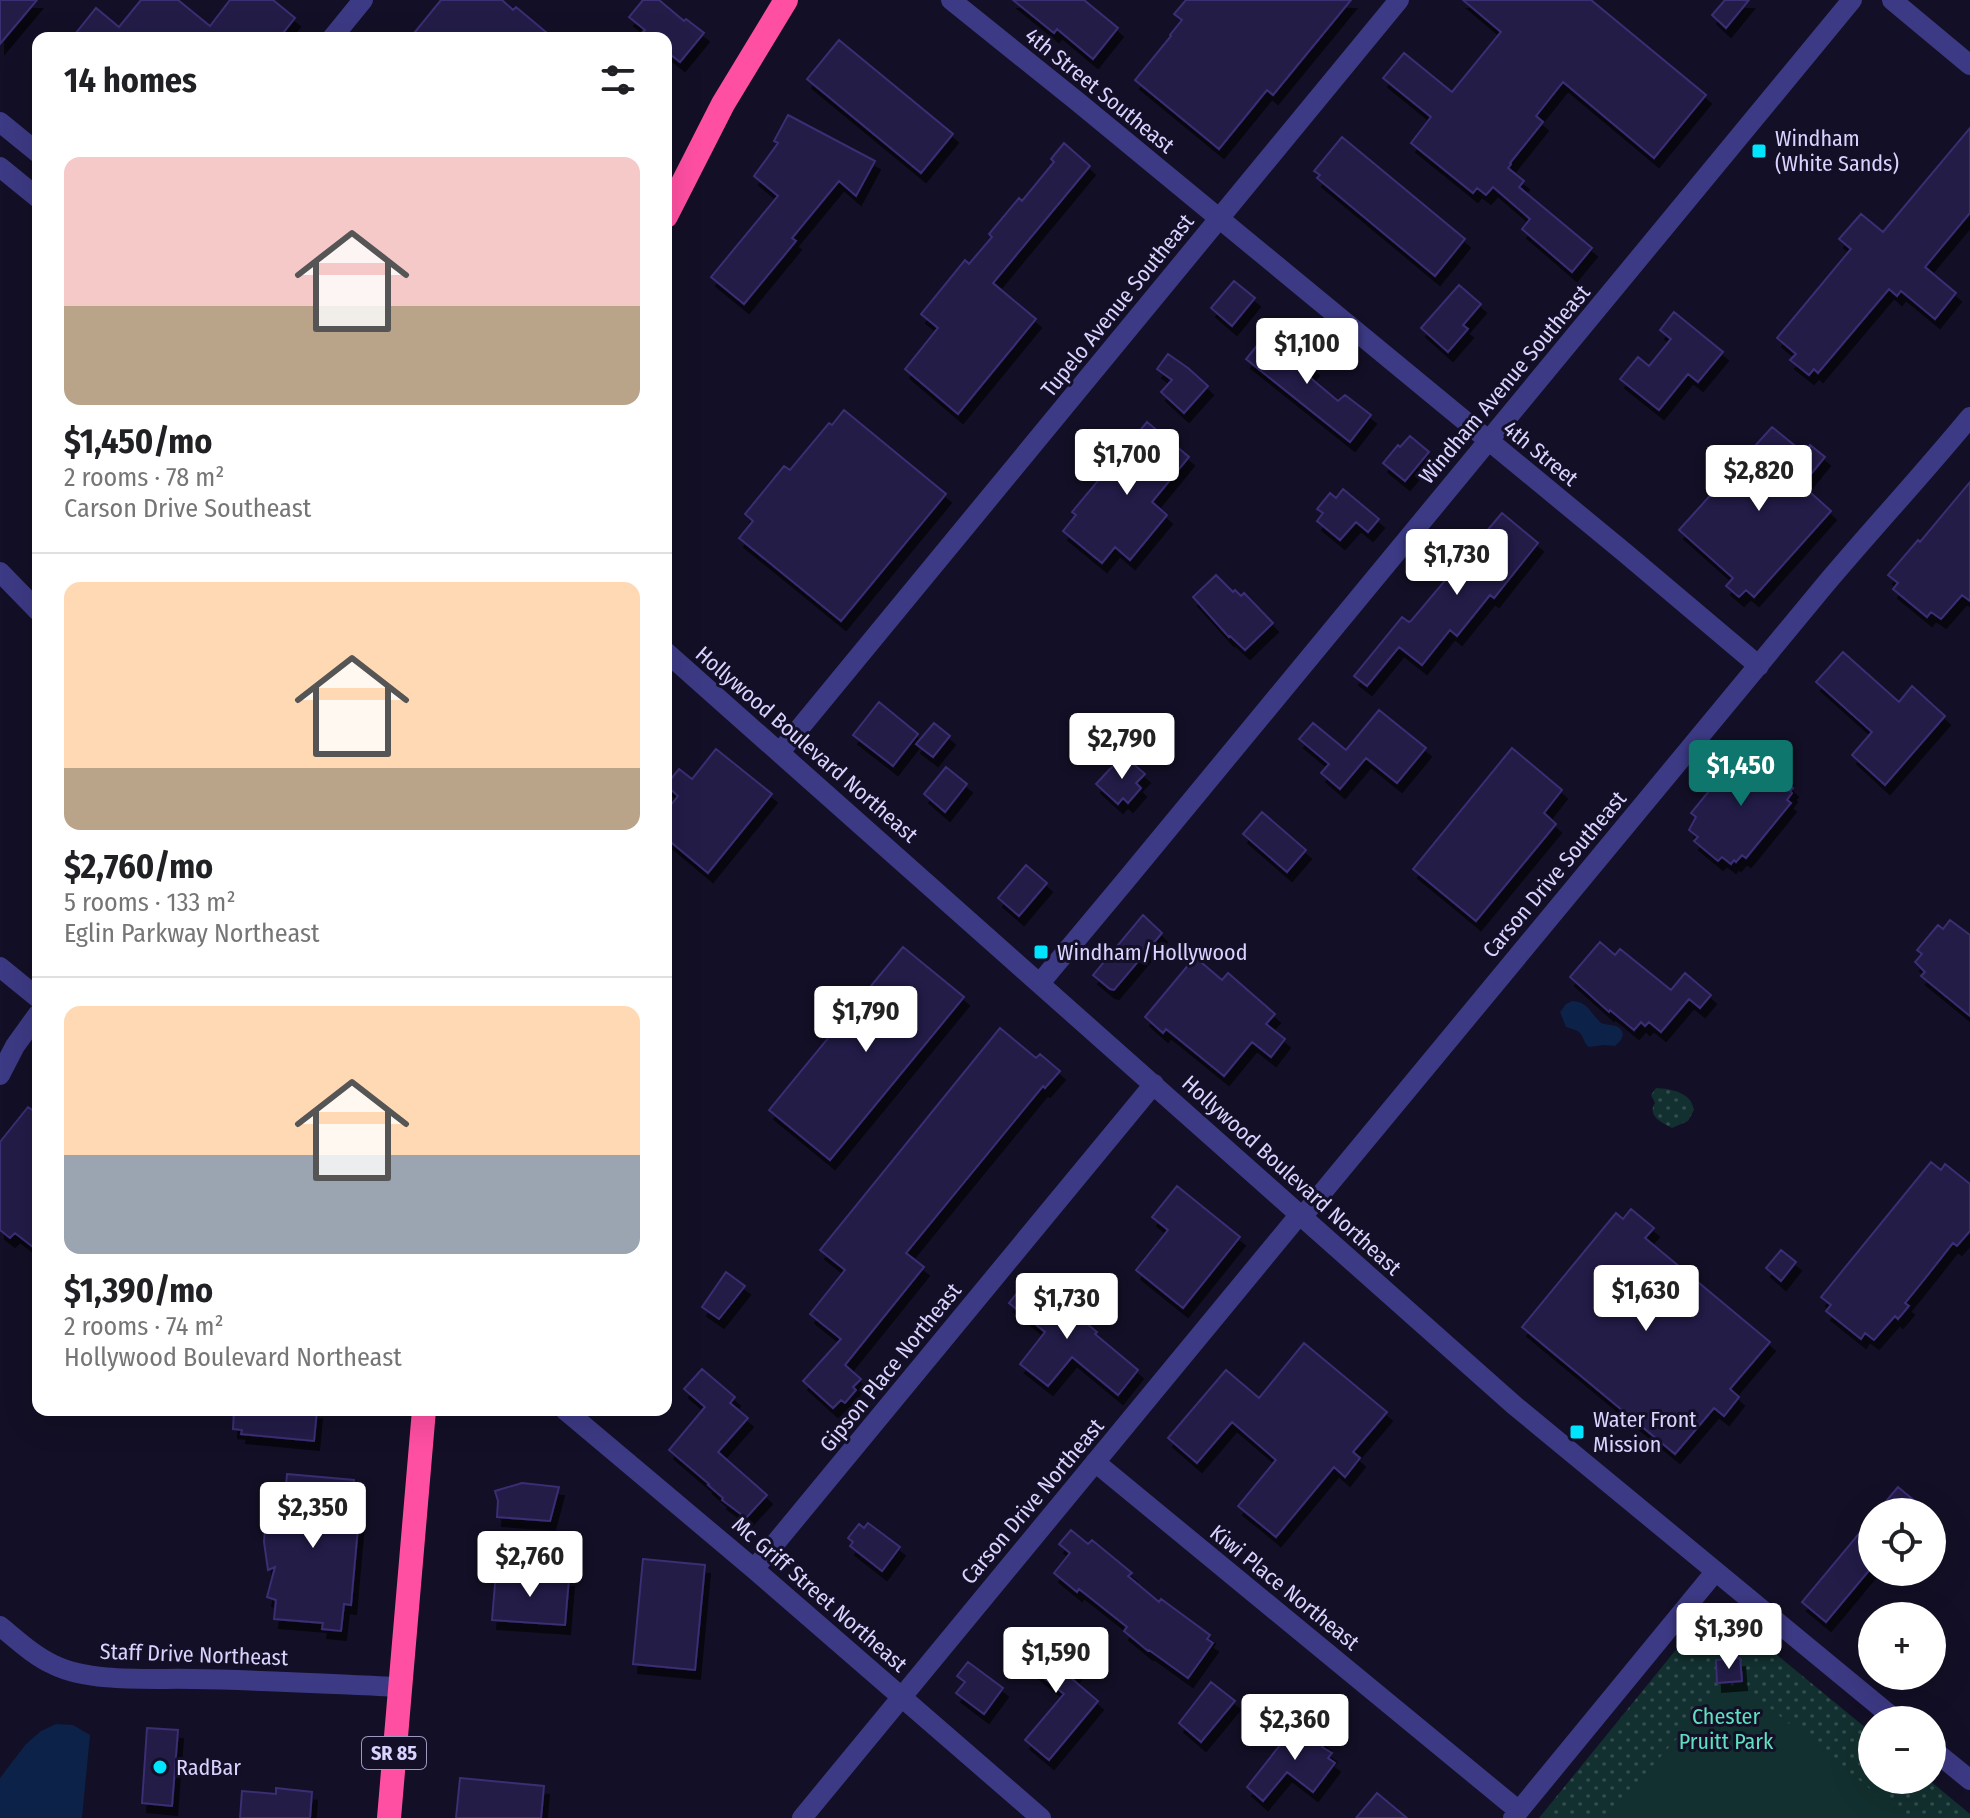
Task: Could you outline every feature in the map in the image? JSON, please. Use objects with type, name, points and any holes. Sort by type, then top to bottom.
[{"type":"highway","points":[[672,204],[723,104],[786,0]]},
{"type":"highway","name":"SR 85","points":[[389,1818],[423,1416]]},
{"type":"street","points":[[337,32],[363,0]]},
{"type":"street","name":"4th Street Southeast","points":[[951,0],[1219,219]]},
{"type":"street","name":"Tupelo Avenue Southeast","points":[[780,752],[1399,0]]},
{"type":"street","name":"Windham Avenue Southeast","points":[[1040,983],[1852,0]]},
{"type":"street","points":[[1892,0],[1970,65]]},
{"type":"street","points":[[0,122],[32,148]]},
{"type":"street","points":[[0,167],[32,193]]},
{"type":"street","name":"4th Street","points":[[1219,219],[1759,666]]},
{"type":"street","name":"Carson Drive Southeast","points":[[1300,1214],[1307,1211],[1826,584],[1970,417]]},
{"type":"street","points":[[0,572],[32,605]]},
{"type":"street","name":"Hollywood Boulevard Northeast","points":[[672,657],[1514,1405],[1879,1706]]},
{"type":"street","points":[[0,967],[32,993]]},
{"type":"street","points":[[0,1075],[32,1022]]},
{"type":"street","name":"Gipson Place Northeast","points":[[754,1569],[1154,1084]]},
{"type":"street","name":"Carson Drive Northeast","points":[[802,1818],[1300,1214]]},
{"type":"street","name":"Mc Griff Street Northeast","points":[[572,1416],[1041,1818]]},
{"type":"street","name":"Kiwi Place Northeast","points":[[1095,1462],[1516,1814]]},
{"type":"street","points":[[1516,1814],[1715,1572]]},
{"type":"street","name":"Staff Drive Northeast","points":[[0,1626],[33,1653],[75,1672],[121,1678],[400,1687]]},
{"type":"street","points":[[1946,1760],[1970,1780]]},
{"type":"green space","points":[[1656,1088],[1674,1091],[1689,1099],[1694,1110],[1688,1121],[1672,1128],[1656,1118],[1651,1095]]},
{"type":"green space","name":"Chester Pruitt Park","points":[[1714,1603],[1858,1721],[1858,1794],[1946,1794],[1970,1814],[1970,1818],[1539,1818]]},
{"type":"green space","points":[[1745,1688],[1858,1779],[1858,1794],[1876,1794],[1906,1818],[1606,1818],[1720,1690]]},
{"type":"water","points":[[1572,1001],[1586,1006],[1601,1023],[1620,1028],[1623,1034],[1621,1040],[1615,1046],[1589,1047],[1579,1032],[1566,1027],[1560,1012]]},
{"type":"water","points":[[56,1724],[73,1725],[90,1735],[82,1818],[0,1818],[0,1778],[26,1744],[41,1731]]},
{"type":"building","points":[[0,0],[37,0],[0,44]]},
{"type":"building","points":[[141,0],[178,0],[210,26],[230,0],[273,0],[295,18],[284,32],[77,32],[96,8],[119,27]]},
{"type":"building","points":[[441,0],[502,0],[513,10],[516,7],[546,32],[415,32]]},
{"type":"building","points":[[643,0],[659,0],[704,33],[680,62],[672,56],[672,32],[643,32],[645,30],[629,17]]},
{"type":"building","points":[[1013,0],[1084,0],[1118,28],[1093,59],[1057,29],[1054,33]]},
{"type":"building","points":[[1186,0],[1351,0],[1273,95],[1267,90],[1219,149],[1135,80],[1182,20],[1174,14]]},
{"type":"building","points":[[1463,0],[1591,0],[1706,95],[1654,158],[1563,82],[1536,116],[1543,122],[1508,168],[1524,181],[1519,187],[1592,248],[1572,272],[1522,229],[1530,219],[1493,187],[1486,195],[1477,188],[1473,193],[1411,143],[1431,117],[1383,78],[1404,53],[1452,92],[1501,32]]},
{"type":"building","points":[[1725,0],[1749,0],[1726,28],[1712,15]]},
{"type":"building","points":[[839,40],[953,134],[921,173],[807,79]]},
{"type":"building","points":[[788,115],[875,161],[856,196],[839,181],[792,238],[796,241],[744,304],[711,277],[778,196],[754,176],[778,143],[774,141]]},
{"type":"building","points":[[1970,128],[1970,213],[1925,267],[1956,293],[1935,319],[1901,291],[1897,296],[1889,289],[1818,373],[1814,369],[1809,375],[1790,360],[1796,354],[1777,338],[1851,249],[1839,239],[1861,214],[1883,232]]},
{"type":"building","points":[[1342,137],[1465,239],[1435,276],[1317,178],[1320,175],[1314,171]]},
{"type":"building","points":[[1064,143],[1090,166],[993,283],[1036,319],[958,414],[905,369],[938,328],[921,314],[965,260],[969,264],[992,237],[989,234],[1019,198],[1022,201],[1054,162],[1051,159]]},
{"type":"building","points":[[1234,281],[1255,298],[1232,326],[1211,308]]},
{"type":"building","points":[[1459,285],[1481,304],[1463,325],[1468,329],[1448,352],[1421,328]]},
{"type":"building","points":[[1674,312],[1723,352],[1698,382],[1688,374],[1659,410],[1620,379],[1638,357],[1649,366],[1671,339],[1660,330]]},
{"type":"building","points":[[1269,331],[1314,367],[1307,375],[1338,401],[1345,395],[1371,415],[1350,442],[1246,359]]},
{"type":"building","points":[[1168,354],[1208,386],[1184,413],[1161,392],[1172,380],[1157,369]]},
{"type":"building","points":[[844,410],[946,494],[841,621],[739,538],[753,521],[745,514],[784,466],[790,470],[829,423],[832,425]]},
{"type":"building","points":[[1147,422],[1189,457],[1152,502],[1167,515],[1130,560],[1115,547],[1102,563],[1063,531],[1076,515],[1072,512]]},
{"type":"building","points":[[1772,427],[1804,453],[1810,445],[1825,457],[1802,485],[1831,511],[1754,597],[1746,590],[1739,597],[1726,586],[1733,578],[1679,530]]},
{"type":"building","points":[[1410,436],[1429,452],[1405,481],[1383,463]]},
{"type":"building","points":[[1970,482],[1970,601],[1962,595],[1941,619],[1931,612],[1927,617],[1893,589],[1898,583],[1888,575]]},
{"type":"building","points":[[1343,489],[1379,519],[1368,532],[1356,522],[1340,540],[1317,521],[1323,513],[1317,509],[1330,493],[1336,498]]},
{"type":"building","points":[[1502,513],[1538,543],[1494,598],[1490,595],[1457,636],[1450,630],[1422,665],[1399,647],[1367,686],[1354,676],[1402,617],[1411,621]]},
{"type":"building","points":[[1216,575],[1233,592],[1235,590],[1241,596],[1244,593],[1273,623],[1245,650],[1193,597]]},
{"type":"building","points":[[1843,652],[1899,702],[1912,686],[1945,716],[1885,785],[1852,755],[1872,732],[1816,682]]},
{"type":"building","points":[[879,702],[918,734],[893,766],[853,735]]},
{"type":"building","points":[[1379,710],[1426,748],[1397,783],[1366,758],[1340,789],[1321,773],[1329,764],[1299,739],[1313,723],[1346,750]]},
{"type":"building","points":[[934,723],[950,736],[933,757],[916,744]]},
{"type":"building","points":[[1512,748],[1562,790],[1544,813],[1556,824],[1476,921],[1413,869]]},
{"type":"building","points":[[716,749],[772,794],[708,873],[672,843],[672,804],[678,796],[672,790],[672,778],[679,769],[692,779]]},
{"type":"building","points":[[1751,754],[1760,761],[1764,756],[1788,776],[1784,780],[1793,788],[1787,800],[1791,803],[1746,858],[1742,855],[1731,864],[1722,857],[1718,861],[1694,841],[1698,837],[1689,830],[1696,817],[1691,813],[1736,758],[1741,762]]},
{"type":"building","points":[[1123,755],[1145,774],[1136,783],[1141,788],[1128,803],[1123,798],[1118,804],[1096,784]]},
{"type":"building","points":[[946,767],[967,784],[945,812],[924,794]]},
{"type":"building","points":[[1262,812],[1306,850],[1287,872],[1243,834]]},
{"type":"building","points":[[1026,865],[1047,883],[1019,916],[998,898]]},
{"type":"building","points":[[1143,915],[1162,933],[1114,990],[1110,989],[1093,975]]},
{"type":"building","points":[[1950,920],[1970,935],[1970,1016],[1921,976],[1925,972],[1915,962],[1922,954],[1917,950],[1938,925],[1943,929]]},
{"type":"building","points":[[1600,942],[1615,955],[1620,949],[1671,990],[1685,973],[1711,995],[1700,1008],[1689,999],[1661,1032],[1649,1022],[1645,1026],[1641,1022],[1634,1030],[1570,977]]},
{"type":"building","points":[[903,947],[964,997],[830,1160],[769,1110]]},
{"type":"building","points":[[1195,957],[1222,980],[1228,973],[1275,1014],[1266,1024],[1285,1039],[1271,1057],[1252,1042],[1224,1076],[1166,1029],[1163,1033],[1145,1017]]},
{"type":"building","points":[[1000,1028],[1036,1058],[1040,1054],[1060,1071],[1045,1088],[1043,1086],[906,1253],[924,1267],[845,1365],[861,1379],[845,1403],[841,1400],[833,1408],[803,1381],[841,1339],[810,1314],[845,1270],[820,1250]]},
{"type":"building","points":[[28,1107],[32,1110],[32,1246],[15,1233],[10,1238],[0,1230],[0,1142]]},
{"type":"building","points":[[1931,1162],[1941,1170],[1945,1164],[1970,1184],[1970,1231],[1957,1246],[1953,1243],[1905,1303],[1909,1306],[1898,1319],[1895,1316],[1874,1340],[1865,1333],[1861,1339],[1826,1311],[1831,1305],[1821,1297]]},
{"type":"building","points":[[1177,1186],[1240,1237],[1183,1308],[1136,1270],[1168,1230],[1152,1217]]},
{"type":"building","points":[[1631,1209],[1654,1228],[1645,1238],[1770,1342],[1730,1389],[1739,1397],[1724,1416],[1714,1408],[1675,1454],[1522,1327],[1616,1213],[1623,1219]]},
{"type":"building","points":[[1781,1250],[1796,1262],[1781,1281],[1766,1268]]},
{"type":"building","points":[[726,1272],[745,1286],[719,1319],[702,1307]]},
{"type":"building","points":[[1030,1277],[1138,1370],[1118,1395],[1072,1357],[1048,1386],[1020,1364],[1045,1332],[1009,1303]]},
{"type":"building","points":[[1304,1343],[1387,1412],[1353,1452],[1360,1458],[1345,1477],[1334,1467],[1276,1537],[1238,1506],[1276,1460],[1232,1422],[1197,1463],[1168,1438],[1226,1370],[1259,1398]]},
{"type":"building","points":[[702,1369],[735,1397],[730,1403],[748,1418],[718,1452],[767,1495],[746,1518],[669,1450],[705,1407],[684,1389]]},
{"type":"building","points":[[234,1416],[316,1416],[314,1441],[241,1434],[242,1430],[233,1429]]},
{"type":"building","points":[[287,1474],[354,1480],[352,1505],[360,1505],[351,1605],[344,1604],[341,1631],[322,1629],[323,1623],[274,1619],[276,1600],[267,1597],[275,1567],[268,1570],[265,1527],[275,1498],[285,1497]]},
{"type":"building","points":[[522,1483],[559,1487],[550,1521],[497,1517],[495,1491]]},
{"type":"building","points":[[1898,1487],[1911,1498],[1889,1498]]},
{"type":"building","points":[[868,1523],[900,1547],[882,1571],[850,1546],[853,1542],[848,1538],[859,1524],[864,1528]]},
{"type":"building","points":[[1071,1530],[1088,1544],[1092,1540],[1132,1573],[1128,1576],[1159,1602],[1161,1599],[1210,1635],[1207,1639],[1213,1643],[1188,1678],[1148,1651],[1124,1631],[1127,1627],[1054,1573],[1070,1553],[1059,1544]]},
{"type":"building","points":[[1858,1535],[1858,1584],[1826,1622],[1802,1602]]},
{"type":"building","points":[[643,1559],[705,1565],[695,1670],[633,1664]]},
{"type":"building","points":[[496,1572],[569,1578],[565,1625],[492,1620]]},
{"type":"building","points":[[1037,1631],[1080,1666],[1071,1678],[1098,1701],[1049,1760],[1025,1740],[1064,1694],[1017,1656]]},
{"type":"building","points":[[1740,1658],[1742,1681],[1717,1683],[1716,1660]]},
{"type":"building","points":[[968,1662],[1003,1688],[984,1714],[956,1693],[965,1682],[957,1676]]},
{"type":"building","points":[[1211,1682],[1235,1701],[1201,1742],[1179,1723]]},
{"type":"building","points":[[1299,1721],[1326,1742],[1322,1747],[1332,1753],[1328,1758],[1335,1763],[1313,1792],[1287,1772],[1263,1801],[1247,1787]]},
{"type":"building","name":"RadBar","points":[[147,1728],[178,1730],[172,1806],[142,1803]]},
{"type":"building","points":[[460,1778],[544,1786],[541,1818],[456,1818]]},
{"type":"building","points":[[276,1788],[312,1792],[310,1818],[240,1818],[242,1791],[276,1794]]},
{"type":"building","points":[[1377,1793],[1407,1818],[1356,1818]]},
{"type":"place","name":"Windham (White Sands)","points":[[1759,151]]},
{"type":"place","name":"Windham/Hollywood","points":[[1041,952]]},
{"type":"place","name":"Water Front Mission","points":[[1577,1432]]},
{"type":"place","name":"RadBar","points":[[160,1767]]}]
